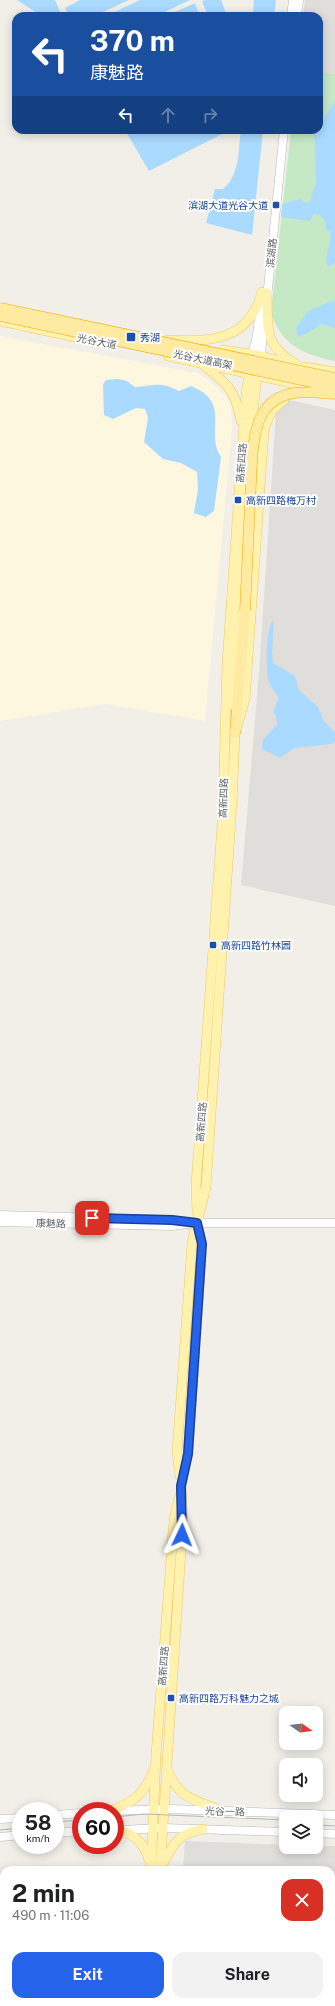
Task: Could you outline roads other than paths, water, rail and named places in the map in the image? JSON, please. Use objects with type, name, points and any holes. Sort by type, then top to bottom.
[{"type":"highway","name":"光谷大道高架","points":[[0,307],[335,378]]},
{"type":"highway","name":"光谷大道高架","points":[[0,316],[335,392]]},
{"type":"highway","points":[[235,733],[246,611],[252,460],[256,427],[261,414],[270,404],[283,396],[295,393],[335,392]]},
{"type":"main road","points":[[292,12],[293,0]]},
{"type":"main road","points":[[298,12],[299,0]]},
{"type":"main road","name":"滨湖路","points":[[253,375],[262,356],[265,292],[279,134]]},
{"type":"main road","name":"滨湖路","points":[[253,375],[251,355],[257,334],[265,292],[284,134]]},
{"type":"main road","points":[[168,340],[193,341],[226,337],[238,329],[252,316],[265,292]]},
{"type":"main road","points":[[265,292],[268,332],[275,348],[286,358],[299,366]]},
{"type":"main road","name":"光谷大道","points":[[0,307],[168,340],[262,356],[299,366],[335,372]]},
{"type":"main road","name":"光谷大道","points":[[0,321],[335,392]]},
{"type":"main road","points":[[184,360],[203,366],[227,383],[235,396],[243,434]]},
{"type":"main road","name":"高新四路","points":[[157,1866],[152,1828],[156,1755],[174,1520],[188,1454],[202,1244],[197,1223],[196,1185],[223,812],[227,663],[246,395],[253,375]]},
{"type":"main road","name":"高新四路","points":[[197,1223],[206,1187],[232,804],[235,733],[233,701],[235,653],[253,375]]},
{"type":"main road","name":"高新四路","points":[[235,733],[245,699],[264,431],[268,417],[276,406],[287,397],[299,393],[335,392]]},
{"type":"main road","name":"康魅路","points":[[0,1215],[172,1220],[197,1223]]},
{"type":"main road","name":"康魅路","points":[[0,1222],[171,1226],[197,1223],[335,1223]]},
{"type":"main road","name":"高新四路","points":[[157,1866],[165,1809],[166,1767],[183,1520],[181,1486]]},
{"type":"main road","points":[[124,1806],[133,1802],[144,1790],[154,1768],[156,1755]]},
{"type":"main road","points":[[166,1767],[173,1783],[180,1792],[222,1811]]},
{"type":"main road","name":"光谷一路","points":[[124,1811],[165,1809],[335,1815]]},
{"type":"main road","points":[[0,1819],[12,1818]]},
{"type":"main road","name":"光谷一路","points":[[124,1830],[163,1828],[279,1832]]},
{"type":"main road","points":[[159,1866],[174,1842],[187,1832],[203,1829]]},
{"type":"main road","points":[[124,1832],[143,1844],[155,1866]]},
{"type":"main road","points":[[323,1833],[335,1834]]},
{"type":"main road","points":[[0,1837],[12,1836]]},
{"type":"water","points":[[17,0],[55,0],[60,12],[36,12]]},
{"type":"water","points":[[80,0],[129,0],[103,12],[67,12],[65,8]]},
{"type":"water","points":[[140,0],[190,0],[164,12],[114,12]]},
{"type":"water","points":[[221,0],[226,12],[206,12],[202,1]]},
{"type":"water","points":[[254,0],[276,0],[274,12],[253,12]]},
{"type":"water","points":[[195,3],[198,12],[175,12]]},
{"type":"water","points":[[335,101],[335,263],[328,267],[327,258],[331,236],[330,231],[326,229],[325,221],[320,215],[314,214],[310,221],[281,217],[282,204],[300,199],[306,203],[311,201],[313,190],[316,185],[315,140],[313,134],[323,134],[323,121]]},
{"type":"water","points":[[127,134],[222,134],[149,171]]},
{"type":"water","points":[[240,134],[263,134],[252,235],[206,223],[215,189],[223,189],[233,177]]},
{"type":"water","points":[[335,300],[335,328],[321,324],[308,333],[298,337],[296,328],[308,311]]},
{"type":"water","points":[[118,379],[127,381],[135,387],[162,385],[179,391],[191,386],[204,393],[211,401],[215,419],[215,438],[221,457],[214,511],[206,517],[194,513],[198,489],[197,472],[181,463],[163,459],[144,442],[148,418],[145,409],[136,408],[113,419],[104,415],[103,384],[106,380]]},
{"type":"water","points":[[272,621],[274,622],[272,653],[273,663],[295,676],[299,690],[318,707],[324,721],[335,732],[335,742],[331,744],[295,748],[280,758],[262,749],[263,740],[277,724],[276,716],[273,711],[279,698],[270,684],[267,669],[267,642]]},
{"type":"tram line","points":[[124,1816],[144,1814],[279,1820]]},
{"type":"tram line","points":[[64,1821],[72,1821]]},
{"type":"tram line","points":[[323,1825],[335,1826]]},
{"type":"tram line","points":[[0,1830],[12,1829]]},
{"type":"place","name":"滨湖大道光谷大道","points":[[276,205]]},
{"type":"place","name":"秀湖","points":[[131,337]]},
{"type":"place","name":"高新四路梅万村","points":[[238,500]]},
{"type":"place","name":"高新四路竹林园","points":[[213,945]]},
{"type":"place","name":"高新四路万科魅力之城","points":[[171,1698]]}]
